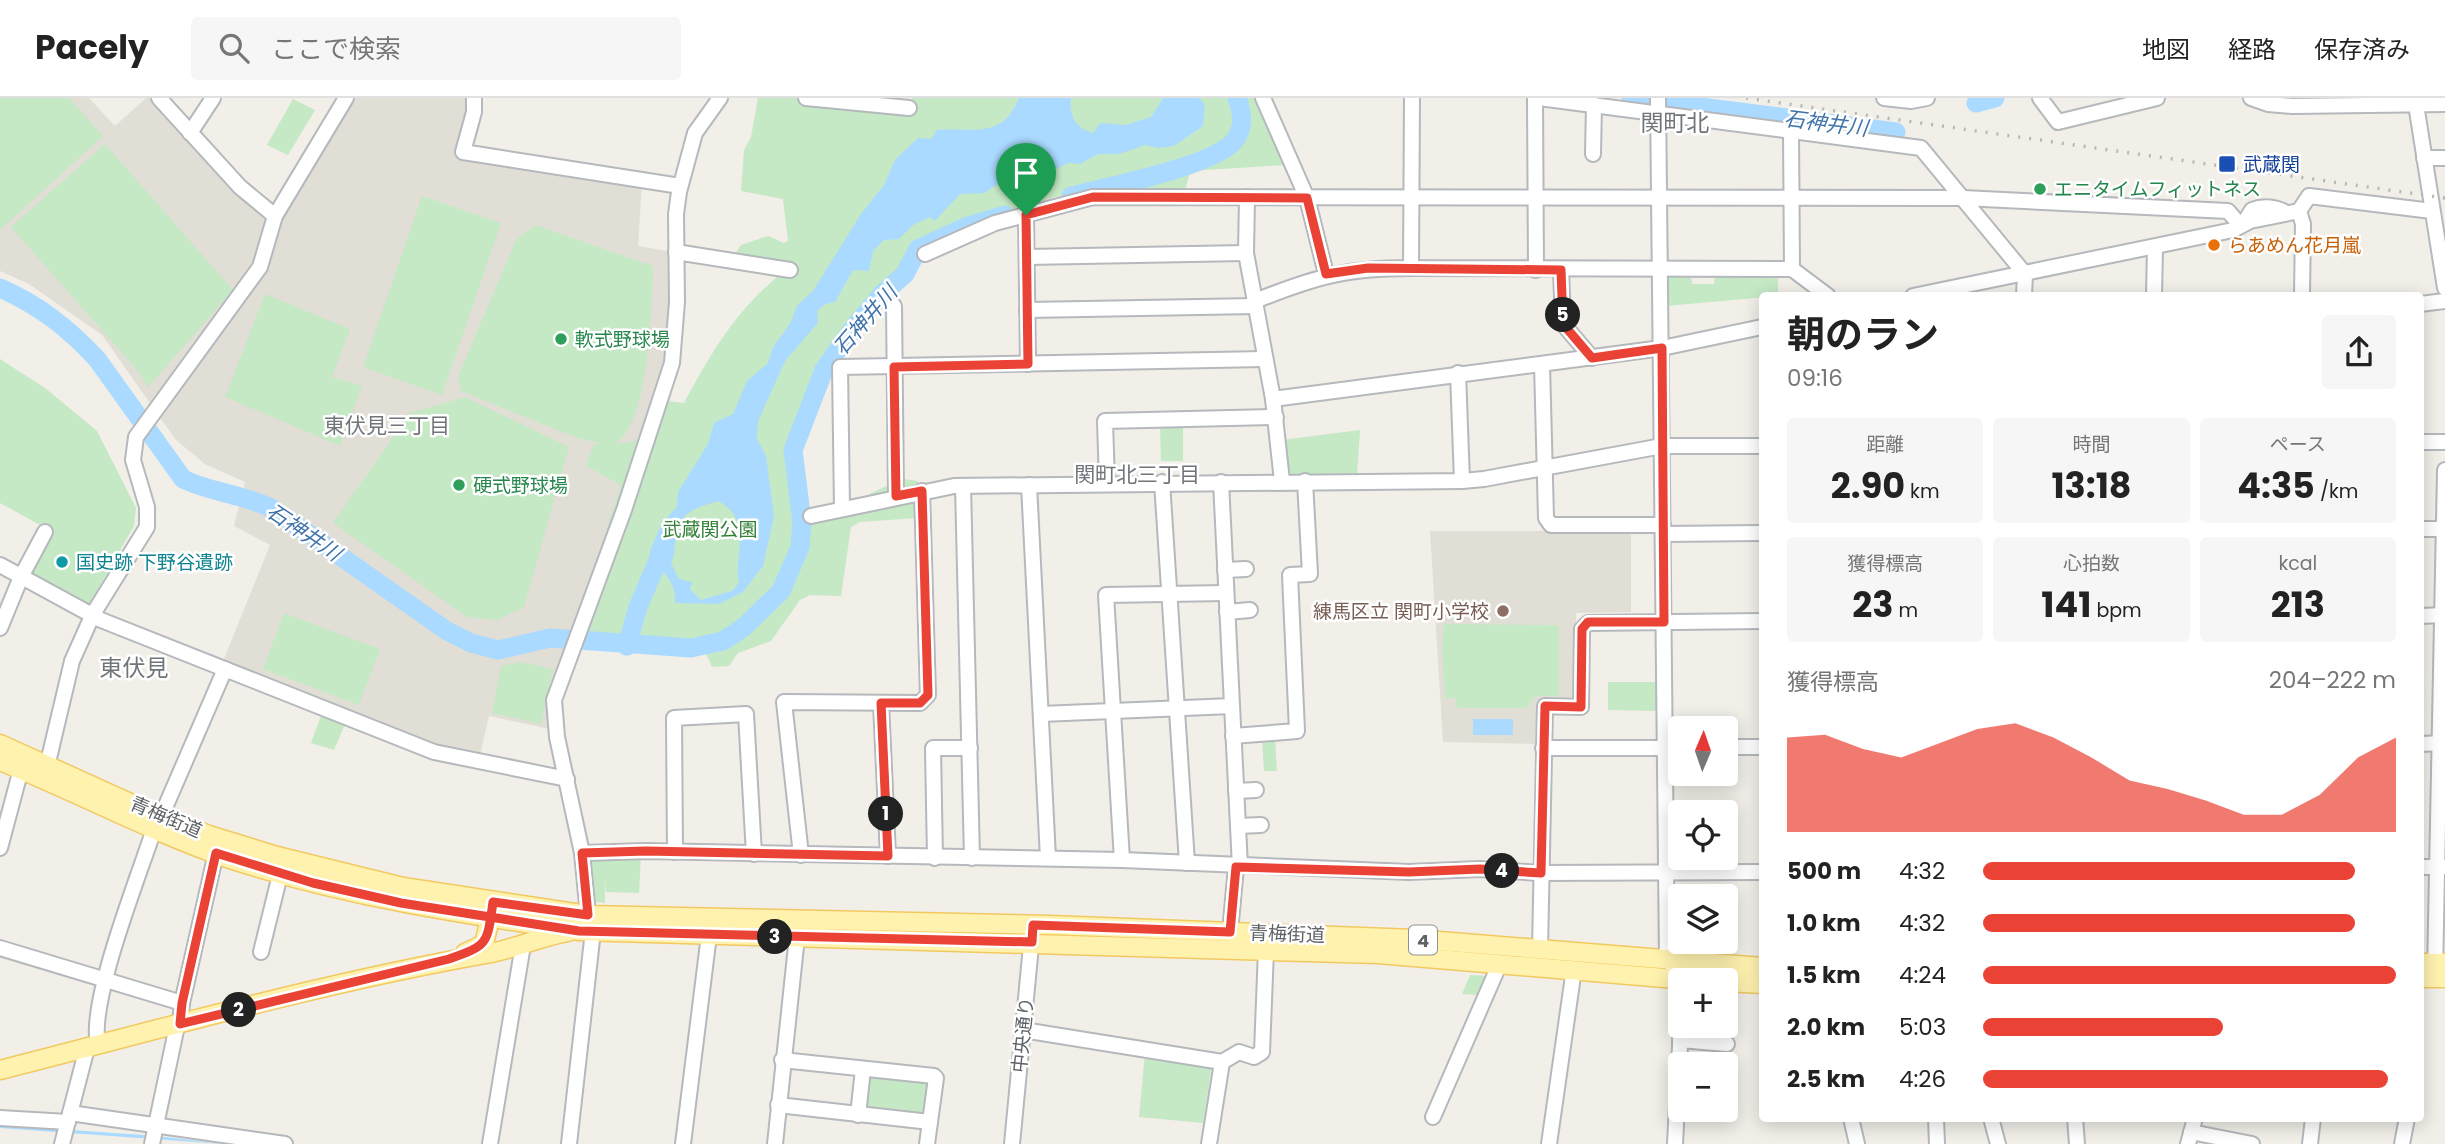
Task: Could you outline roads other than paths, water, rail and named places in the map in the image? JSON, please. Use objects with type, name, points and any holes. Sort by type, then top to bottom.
[{"type":"main road","name":"青梅街道","points":[[0,744],[46,772],[158,823],[216,853],[355,893],[492,910],[586,926],[709,935],[797,937],[1033,933]]},
{"type":"main road","name":"青梅街道","points":[[0,761],[21,769],[46,772]]},
{"type":"main road","name":"青梅街道","points":[[158,823],[317,867],[492,910]]},
{"type":"main road","points":[[449,959],[484,944],[492,910]]},
{"type":"main road","name":"青梅街道","points":[[586,926],[1033,933],[1500,963],[1668,978]]},
{"type":"main road","points":[[0,1070],[449,959],[523,945],[586,926]]},
{"type":"main road","name":"青梅街道","points":[[1070,935],[1230,932],[1414,939],[1759,967]]},
{"type":"main road","points":[[1738,983],[1759,984]]},
{"type":"street","points":[[159,98],[240,187],[275,216]]},
{"type":"street","points":[[190,133],[213,98]]},
{"type":"street","points":[[46,772],[72,662],[93,614],[146,527],[147,508],[133,460],[136,438],[154,409],[260,267],[275,216],[346,98]]},
{"type":"street","points":[[474,98],[474,112],[463,152],[680,186]]},
{"type":"street","points":[[569,1144],[586,926],[582,853],[557,737],[554,700],[586,620],[672,363],[677,302],[676,252],[680,186],[695,133],[719,98]]},
{"type":"street","points":[[806,98],[909,108]]},
{"type":"street","points":[[1264,98],[1307,198],[1326,274]]},
{"type":"street","points":[[1411,268],[1412,98]]},
{"type":"street","points":[[1536,270],[1537,98],[1594,105],[1659,107],[1791,131],[1925,151],[2025,274],[2024,292]]},
{"type":"street","points":[[1884,98],[1911,101],[1927,98]]},
{"type":"street","points":[[2040,98],[2058,121],[2157,98]]},
{"type":"street","points":[[2250,98],[2268,104],[2415,101],[2445,104]]},
{"type":"street","points":[[2415,101],[2432,211],[2440,234],[2445,288]]},
{"type":"street","points":[[1592,154],[1594,105]]},
{"type":"street","points":[[1659,107],[1664,622],[1671,716]]},
{"type":"street","points":[[1791,131],[1793,269]]},
{"type":"street","points":[[2424,158],[2445,158]]},
{"type":"street","points":[[2294,212],[2309,196],[2432,211]]},
{"type":"street","points":[[925,254],[970,231],[1093,197],[1963,198],[2228,211],[2242,224]]},
{"type":"street","points":[[1247,197],[1246,253],[1276,417],[1282,481]]},
{"type":"street","points":[[1942,292],[2233,230],[2242,224],[2252,210],[2275,207],[2294,212],[2303,224],[2302,292]]},
{"type":"street","points":[[1026,215],[1028,364]]},
{"type":"street","points":[[2154,292],[2155,247]]},
{"type":"street","points":[[676,252],[790,270]]},
{"type":"street","points":[[1027,257],[1246,253]]},
{"type":"street","points":[[1027,310],[1255,303],[1326,274],[1368,268],[1793,269],[1823,292]]},
{"type":"street","points":[[1561,270],[1563,324],[1592,358]]},
{"type":"street","points":[[2424,304],[2445,301]]},
{"type":"street","points":[[894,306],[896,496]]},
{"type":"street","points":[[1273,400],[1458,373],[1542,365],[1662,348],[1759,328]]},
{"type":"street","points":[[842,508],[840,367],[1265,359]]},
{"type":"street","points":[[1542,365],[1546,519],[1551,525],[1759,533]]},
{"type":"street","points":[[1458,373],[1462,481]]},
{"type":"street","points":[[1107,484],[1105,421],[1276,417]]},
{"type":"street","points":[[2424,442],[2445,442]]},
{"type":"street","points":[[811,516],[896,496],[963,486],[1462,481],[1662,446],[1759,446]]},
{"type":"street","points":[[2434,970],[2441,867],[2437,816],[2441,743],[2445,470]]},
{"type":"street","points":[[1233,736],[1297,732],[1290,575],[1310,574],[1305,481]]},
{"type":"street","points":[[1162,482],[1187,863]]},
{"type":"street","points":[[1221,482],[1238,826],[1238,867],[1230,932]]},
{"type":"street","points":[[1029,485],[1048,858]]},
{"type":"street","points":[[963,486],[972,858]]},
{"type":"street","points":[[801,855],[784,702],[920,703],[928,695],[922,491]]},
{"type":"street","points":[[2424,529],[2444,529]]},
{"type":"street","points":[[0,627],[21,577],[45,533]]},
{"type":"street","points":[[0,565],[93,614],[434,752],[567,779]]},
{"type":"street","points":[[1225,570],[1246,569]]},
{"type":"street","points":[[1122,860],[1105,595],[1226,593]]},
{"type":"street","points":[[1227,612],[1250,610]]},
{"type":"street","points":[[2424,615],[2443,615]]},
{"type":"street","points":[[1540,950],[1545,706],[1581,707],[1582,629],[1588,622],[1759,621]]},
{"type":"street","points":[[67,1128],[93,1047],[94,1030],[106,980],[158,823],[225,669]]},
{"type":"street","points":[[881,703],[888,856]]},
{"type":"street","points":[[1041,714],[1232,706]]},
{"type":"street","points":[[676,852],[674,718],[746,714],[754,854]]},
{"type":"street","points":[[1738,747],[1759,747]]},
{"type":"street","points":[[935,858],[933,748],[970,748]]},
{"type":"street","points":[[1543,748],[1668,748]]},
{"type":"street","points":[[0,848],[21,769]]},
{"type":"street","points":[[1671,786],[1666,872],[1667,959],[1675,968]]},
{"type":"street","points":[[1236,791],[1256,790]]},
{"type":"street","points":[[2424,816],[2437,816]]},
{"type":"street","points":[[1238,826],[1261,825]]},
{"type":"street","points":[[152,1144],[216,853]]},
{"type":"street","points":[[582,853],[1048,858],[1238,867],[1541,873],[1759,872]]},
{"type":"street","points":[[261,952],[278,883]]},
{"type":"street","name":"中央通り","points":[[1012,1144],[1033,933]]},
{"type":"street","points":[[683,1144],[709,935]]},
{"type":"street","points":[[775,1144],[797,937]]},
{"type":"street","points":[[490,1144],[523,945]]},
{"type":"street","points":[[0,948],[182,1003]]},
{"type":"street","points":[[1023,1030],[1222,1062],[1239,1052],[1254,1057],[1262,1052],[1266,950]]},
{"type":"street","points":[[1433,1117],[1500,963]]},
{"type":"street","points":[[1549,1144],[1574,969]]},
{"type":"street","points":[[1675,1144],[1681,1038]]},
{"type":"street","points":[[1702,1038],[1727,1044]]},
{"type":"street","points":[[782,1060],[936,1079],[928,1144]]},
{"type":"street","points":[[1209,1144],[1222,1062]]},
{"type":"street","points":[[858,1115],[863,1069]]},
{"type":"street","points":[[778,1105],[930,1122]]},
{"type":"street","points":[[0,1118],[67,1128],[155,1125],[285,1144]]},
{"type":"street","points":[[1852,1122],[1857,1144]]},
{"type":"street","points":[[1936,1122],[1937,1144]]},
{"type":"street","points":[[1992,1122],[1998,1144]]},
{"type":"street","points":[[2075,1122],[2077,1144]]},
{"type":"street","points":[[2310,1144],[2313,1122]]},
{"type":"street","points":[[2402,1144],[2406,1122]]},
{"type":"street","points":[[2191,1131],[2243,1143]]},
{"type":"water","points":[[1019,98],[1071,98],[1074,120],[1093,133],[1100,123],[1125,125],[1151,117],[1163,98],[1199,98],[1205,105],[1203,126],[1174,146],[1158,148],[1145,145],[1119,154],[1098,154],[1080,164],[1068,163],[1020,187],[1003,181],[984,193],[960,194],[935,221],[930,217],[913,225],[899,239],[884,240],[873,251],[869,271],[853,270],[835,302],[825,304],[817,311],[818,323],[785,361],[758,421],[757,439],[766,456],[774,516],[763,566],[743,592],[719,604],[675,603],[672,584],[665,573],[650,560],[650,551],[662,523],[677,507],[678,492],[708,444],[714,423],[733,414],[747,381],[768,363],[773,347],[790,324],[797,306],[813,291],[861,214],[884,185],[895,160],[918,138],[931,139],[937,130],[985,129],[1004,120]],"holes":[[[718,501],[730,509],[739,529],[739,583],[732,591],[701,600],[690,589],[692,582],[679,579],[671,563],[678,528],[685,516],[702,506]]]},
{"type":"water","points":[[1473,719],[1513,719],[1513,735],[1473,735]]},
{"type":"water","points":[[0,1125],[157,1136],[223,1144],[0,1128]]},
{"type":"waterway","name":"石神井川","points":[[1071,196],[1184,167],[1224,150],[1235,140],[1240,130],[1241,114],[1237,98]]},
{"type":"waterway","name":"石神井川","points":[[1631,98],[1896,132]]},
{"type":"waterway","name":"石神井川","points":[[1976,103],[1995,98]]},
{"type":"waterway","name":"石神井川","points":[[0,288],[52,318],[97,359],[183,479],[273,509],[447,631],[471,643],[498,650],[550,638],[691,648],[723,641],[744,627],[781,591],[800,547],[802,522],[793,450],[824,370],[851,331],[882,294],[905,274],[918,249],[968,226],[1005,215]]},
{"type":"waterway","name":"石神井川","points":[[627,646],[638,607],[659,558]]},
{"type":"railway","points":[[1746,98],[2445,198]]},
{"type":"place","name":"武蔵関","points":[[2227,164]]},
{"type":"place","name":"エニタイムフィットネス","points":[[2040,189]]},
{"type":"place","name":"らあめん花月嵐","points":[[2214,245]]},
{"type":"place","name":"軟式野球場","points":[[561,339]]},
{"type":"place","name":"硬式野球場","points":[[459,485]]},
{"type":"place","name":"国史跡 下野谷遺跡","points":[[62,562]]},
{"type":"place","name":"練馬区立 関町小学校","points":[[1503,611]]},
{"type":"district","name":"関町北","points":[[1675,123]]},
{"type":"district","name":"東伏見三丁目","points":[[387,425]]},
{"type":"district","name":"関町北三丁目","points":[[1137,474]]},
{"type":"district","name":"東伏見","points":[[134,668]]},
{"type":"park label","name":"武蔵関公園","points":[[710,529]]}]
